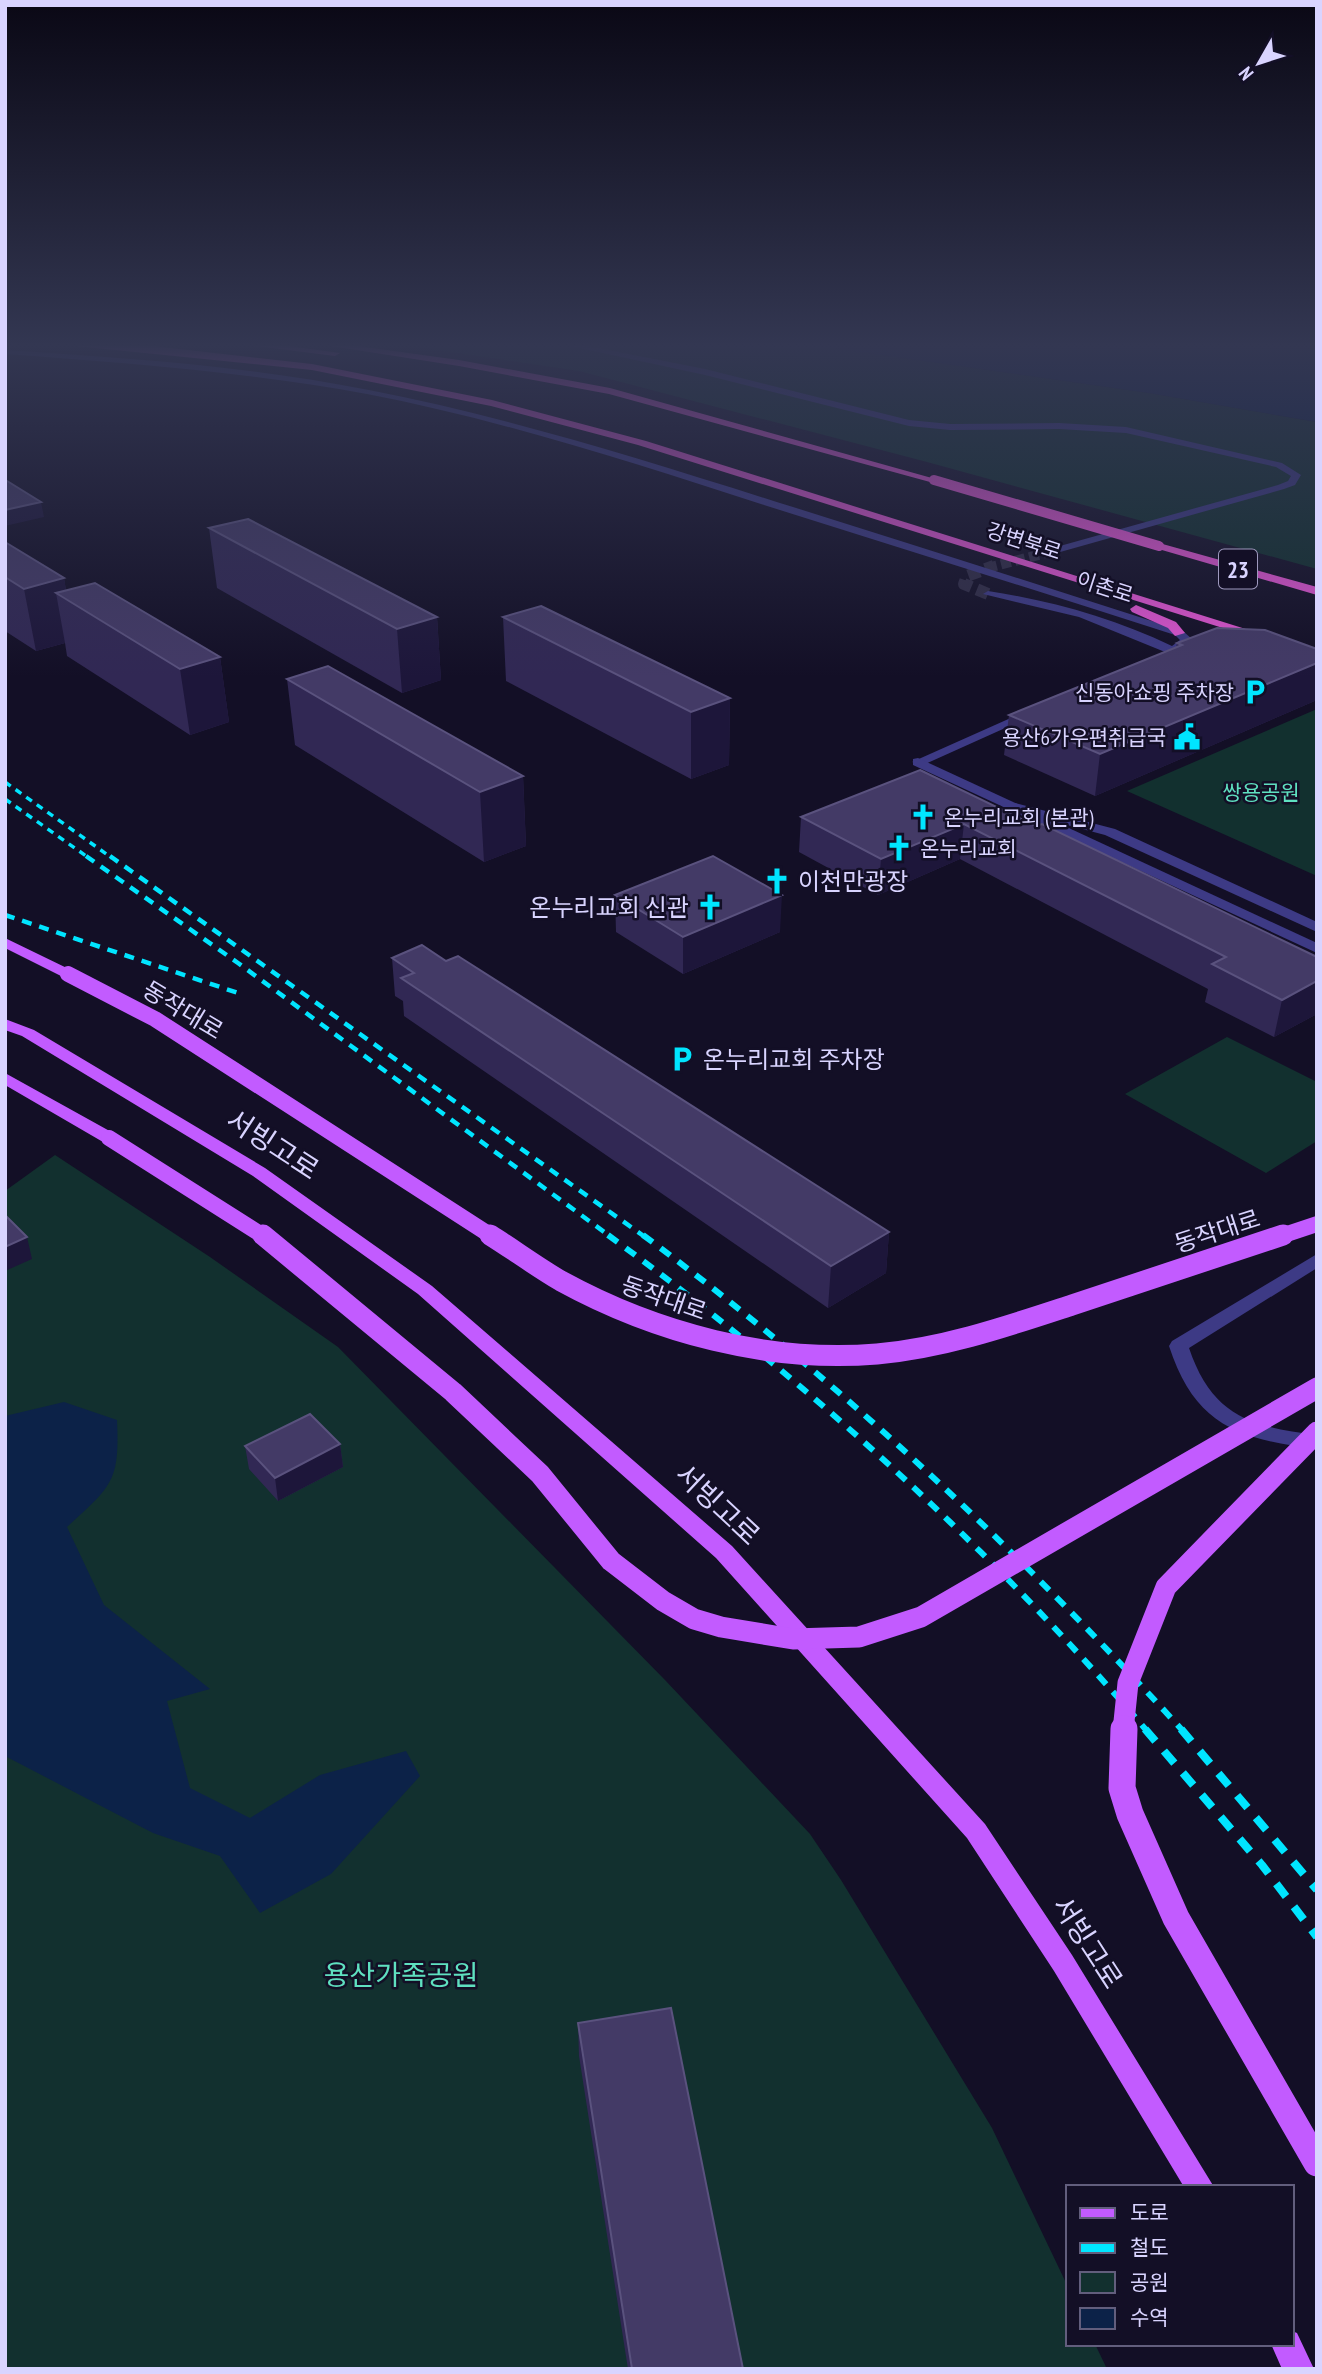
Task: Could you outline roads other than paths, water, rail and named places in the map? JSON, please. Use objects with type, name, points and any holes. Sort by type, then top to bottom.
[{"type":"highway","name":"강변북로","points":[[680,455],[1277,641]]},
{"type":"highway","name":"강변북로","points":[[842,455],[1317,591]]},
{"type":"highway","points":[[805,493],[947,550],[1154,615],[1172,625],[1179,633]]},
{"type":"highway","points":[[1219,564],[1317,604]]},
{"type":"highway","points":[[1153,661],[1180,655]]},
{"type":"main road","name":"동작대로","points":[[5,942],[155,1019],[560,1280],[611,1306],[679,1332],[719,1342],[781,1351],[835,1353],[874,1354],[917,1348],[998,1330],[1317,1224]]},
{"type":"main road","name":"서빙고로","points":[[5,1013],[28,1033]]},
{"type":"main road","name":"서빙고로","points":[[5,1024],[28,1033],[259,1172],[425,1290],[724,1552],[976,1831],[1070,1975],[1198,2185]]},
{"type":"main road","points":[[5,1079],[109,1138],[255,1228],[453,1392],[540,1474],[611,1561],[629,1578],[694,1619],[767,1637],[821,1640],[859,1637],[921,1617],[1317,1388]]},
{"type":"main road","points":[[1317,1432],[1189,1560],[1166,1587],[1128,1683],[1121,1755],[1122,1788],[1130,1814],[1176,1918],[1317,2163]]},
{"type":"main road","points":[[1287,2346],[1299,2369]]},
{"type":"street","name":"이촌로","points":[[616,455],[1179,633]]},
{"type":"street","points":[[1046,553],[1281,487],[1292,483],[1296,475],[1279,465],[1240,455]]},
{"type":"street","points":[[988,594],[1034,601],[1125,630],[1180,655],[1187,640],[1179,633]]},
{"type":"street","points":[[1037,711],[918,762],[1317,949]]},
{"type":"street","points":[[1012,807],[1110,831],[1317,928]]},
{"type":"street","points":[[1012,807],[1054,835],[1317,962]]},
{"type":"street","points":[[1317,1260],[1179,1346],[1193,1384],[1223,1418],[1280,1438],[1317,1443]]},
{"type":"water","points":[[64,1402],[117,1420],[117,1458],[110,1482],[94,1502],[67,1527],[104,1605],[210,1689],[167,1701],[190,1788],[250,1818],[320,1775],[406,1751],[420,1776],[331,1874],[260,1913],[220,1856],[153,1833],[5,1756],[5,1416]]},
{"type":"tunnel","points":[[992,567],[1046,553]]},
{"type":"tunnel","points":[[987,568],[992,567]]},
{"type":"tunnel","points":[[988,594],[964,584],[967,576],[992,567]]},
{"type":"railway","points":[[5,782],[112,858]]},
{"type":"railway","points":[[5,799],[89,858]]},
{"type":"railway","points":[[86,856],[238,963],[611,1237]]},
{"type":"railway","points":[[110,856],[645,1237]]},
{"type":"railway","points":[[5,915],[241,994]]},
{"type":"railway","points":[[608,1235],[753,1347],[892,1467],[1023,1595],[1147,1731]]},
{"type":"railway","points":[[643,1235],[787,1349],[925,1470],[1057,1598],[1183,1731]]},
{"type":"railway","points":[[1145,1729],[1262,1865],[1317,1937]]},
{"type":"railway","points":[[1181,1729],[1317,1890]]},
{"type":"place","name":"신동아쇼핑 주차장","points":[[1255,692]]},
{"type":"place","name":"용산6가우편취급국","points":[[1187,737]]},
{"type":"place","name":"온누리교회 (본관)","points":[[923,817]]},
{"type":"place","name":"온누리교회","points":[[899,848]]},
{"type":"place","name":"이천만광장","points":[[777,881]]},
{"type":"place","name":"온누리교회 신관","points":[[710,907]]},
{"type":"place","name":"온누리교회 주차장","points":[[682,1059]]},
{"type":"park label","name":"쌍용공원","points":[[1261,792]]},
{"type":"park label","name":"용산가족공원","points":[[401,1974]]}]
